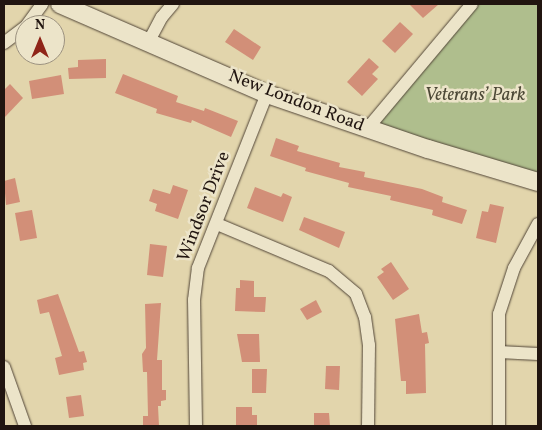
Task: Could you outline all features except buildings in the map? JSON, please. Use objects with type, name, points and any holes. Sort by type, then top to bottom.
[{"type":"street","points":[[34,15],[42,4]]},
{"type":"street","name":"New London Road","points":[[60,4],[268,94],[367,129],[538,182]]},
{"type":"street","points":[[149,41],[173,4]]},
{"type":"street","points":[[367,129],[472,4]]},
{"type":"street","points":[[4,44],[15,35]]},
{"type":"street","name":"Windsor Drive","points":[[196,426],[195,292],[198,268],[268,94]]},
{"type":"street","points":[[217,224],[329,271],[356,294],[365,317],[369,345],[368,426]]},
{"type":"street","points":[[499,426],[499,314],[505,292],[538,224]]},
{"type":"street","points":[[499,352],[538,354]]},
{"type":"street","points":[[4,367],[25,426]]},
{"type":"green space","name":"Veterans’ Park","points":[[472,4],[538,4],[538,182],[367,129]]}]
